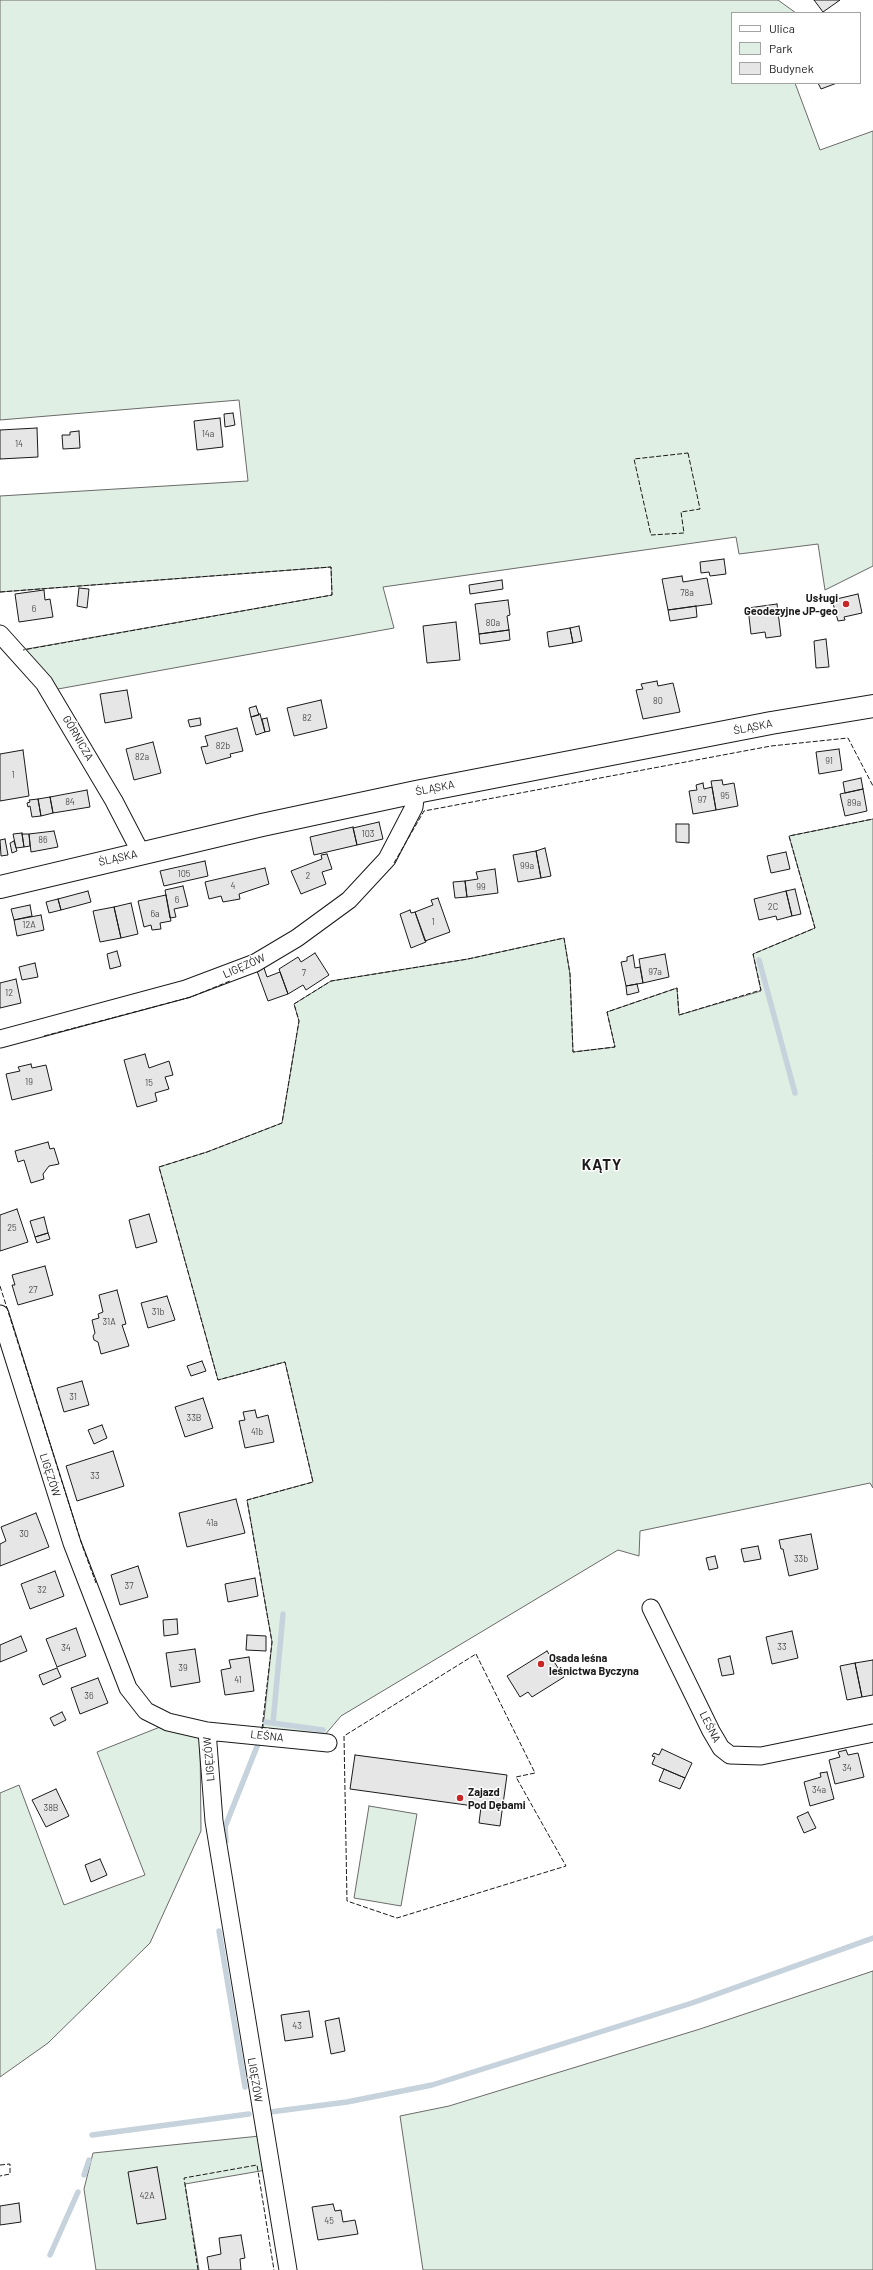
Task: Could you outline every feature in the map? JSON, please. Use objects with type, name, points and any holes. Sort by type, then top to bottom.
[{"type":"main road","name":"ŚLĄSKA","points":[[0,886],[416,792],[771,723],[873,706]]},
{"type":"street","name":"GÓRNICZA","points":[[0,634],[44,683],[114,802],[141,853]]},
{"type":"street","name":"LIGĘZÓW","points":[[0,1039],[186,989],[255,963],[297,938],[349,900],[387,859],[414,807],[416,792]]},
{"type":"street","name":"LIGĘZÓW","points":[[0,1314],[72,1543],[128,1688],[146,1711],[168,1722],[207,1731],[214,1821],[288,2270]]},
{"type":"street","name":"LEŚNA","points":[[651,1608],[711,1731],[721,1748],[730,1755],[761,1756],[873,1732]]},
{"type":"street","name":"LEŚNA","points":[[207,1731],[328,1743]]},
{"type":"green space","points":[[0,0],[778,0],[795,12],[731,12],[731,84],[795,84],[820,150],[873,131],[873,566],[825,590],[818,544],[739,554],[736,537],[383,587],[394,628],[58,689],[21,650],[332,595],[331,567],[0,592],[0,496],[248,481],[239,400],[0,420]]},
{"type":"green space","points":[[873,819],[873,1488],[870,1483],[640,1531],[639,1556],[618,1550],[341,1716],[324,1736],[263,1729],[272,1642],[247,1500],[313,1482],[285,1362],[218,1380],[159,1167],[207,1152],[282,1123],[299,1021],[294,1004],[331,981],[468,959],[564,938],[570,974],[573,1052],[615,1047],[607,1012],[677,988],[679,1015],[761,991],[753,954],[815,928],[789,836]]},
{"type":"green space","points":[[160,1727],[200,1738],[201,1831],[150,1943],[48,2043],[0,2077],[0,1793],[19,1785],[64,1905],[145,1875],[97,1752]]},
{"type":"green space","points":[[369,1806],[417,1814],[401,1906],[354,1898]]},
{"type":"green space","points":[[873,1971],[873,2270],[423,2270],[400,2116],[449,2106],[700,2029]]},
{"type":"green space","points":[[260,2136],[266,2170],[185,2184],[199,2270],[96,2270],[84,2189],[93,2153]]},
{"type":"building","points":[[814,0],[840,0],[823,12]]},
{"type":"building","points":[[818,84],[834,84],[821,89]]},
{"type":"building","points":[[233,413],[235,425],[225,427],[224,414]]},
{"type":"building","points":[[220,418],[223,447],[197,450],[194,421]]},
{"type":"building","points":[[37,428],[38,457],[0,459],[0,430]]},
{"type":"building","points":[[79,431],[80,448],[63,449],[62,435],[70,435],[70,432]]},
{"type":"building","points":[[724,559],[726,574],[710,576],[709,572],[701,573],[700,562]]},
{"type":"building","points":[[682,576],[683,582],[707,578],[712,604],[668,610],[662,579]]},
{"type":"building","points":[[502,580],[503,589],[470,594],[469,585]]},
{"type":"building","points":[[79,588],[89,589],[87,608],[77,606]]},
{"type":"building","points":[[44,590],[45,600],[50,599],[53,617],[19,622],[15,594]]},
{"type":"building","name":"Usługi Geodezyjne JP-geo","points":[[858,594],[862,613],[844,617],[845,620],[838,621],[832,600]]},
{"type":"building","points":[[508,600],[510,615],[507,616],[509,630],[479,634],[475,604]]},
{"type":"building","points":[[777,604],[781,636],[766,638],[765,632],[751,634],[748,608]]},
{"type":"building","points":[[696,606],[697,617],[670,621],[668,610]]},
{"type":"building","points":[[456,622],[460,660],[427,663],[423,626]]},
{"type":"building","points":[[579,626],[582,641],[573,643],[570,628]]},
{"type":"building","points":[[570,628],[573,643],[549,647],[547,632]]},
{"type":"building","points":[[509,630],[510,640],[480,644],[479,634]]},
{"type":"building","points":[[826,639],[829,667],[816,668],[814,641]]},
{"type":"building","points":[[657,681],[658,686],[673,683],[680,712],[643,719],[636,690],[643,689],[641,684]]},
{"type":"building","points":[[127,690],[132,718],[105,723],[100,694]]},
{"type":"building","points":[[321,700],[327,728],[294,736],[287,708]]},
{"type":"building","points":[[256,706],[259,715],[251,717],[249,708]]},
{"type":"building","points":[[260,714],[265,732],[256,735],[251,717]]},
{"type":"building","points":[[200,718],[201,725],[190,727],[188,720]]},
{"type":"building","points":[[267,718],[270,731],[265,732],[262,719]]},
{"type":"building","points":[[237,728],[243,751],[230,754],[231,757],[206,764],[201,747],[208,746],[205,736]]},
{"type":"building","points":[[153,742],[161,773],[134,780],[126,749]]},
{"type":"building","points":[[839,749],[842,770],[819,774],[816,752]]},
{"type":"building","points":[[23,750],[29,796],[0,801],[0,754]]},
{"type":"building","points":[[861,778],[863,789],[845,793],[843,782]]},
{"type":"building","points":[[722,780],[723,785],[734,783],[738,806],[716,810],[711,781]]},
{"type":"building","points":[[703,783],[704,789],[712,787],[716,810],[693,814],[689,791],[697,790],[696,785]]},
{"type":"building","points":[[863,789],[867,811],[845,816],[840,794]]},
{"type":"building","points":[[87,790],[90,807],[53,813],[50,797]]},
{"type":"building","points":[[50,797],[53,813],[41,816],[38,799]]},
{"type":"building","points":[[38,799],[41,816],[32,817],[30,806],[28,807],[27,803],[30,802],[29,800]]},
{"type":"building","points":[[379,822],[383,839],[357,845],[353,828]]},
{"type":"building","points":[[676,824],[689,824],[689,843],[676,842]]},
{"type":"building","points":[[353,827],[357,845],[314,855],[310,837]]},
{"type":"building","points":[[54,831],[58,847],[31,852],[29,834]]},
{"type":"building","points":[[22,833],[24,847],[16,848],[13,834]]},
{"type":"building","points":[[22,834],[29,834],[30,846],[24,847]]},
{"type":"building","points":[[5,839],[8,855],[1,856],[0,840]]},
{"type":"building","points":[[14,841],[17,851],[12,853],[10,843]]},
{"type":"building","points":[[545,848],[551,876],[541,878],[536,851]]},
{"type":"building","points":[[536,851],[541,878],[518,882],[513,855]]},
{"type":"building","points":[[786,852],[790,869],[771,873],[767,856]]},
{"type":"building","points":[[327,854],[332,869],[322,872],[326,884],[301,894],[291,871],[322,859],[321,855]]},
{"type":"building","points":[[205,861],[208,876],[164,886],[160,871]]},
{"type":"building","points":[[265,868],[269,884],[239,894],[240,899],[223,902],[221,896],[209,899],[205,882]]},
{"type":"building","points":[[495,869],[498,893],[467,897],[465,881],[478,879],[476,872]]},
{"type":"building","points":[[465,881],[467,897],[455,898],[453,882]]},
{"type":"building","points":[[183,886],[188,906],[174,909],[176,917],[170,918],[165,890]]},
{"type":"building","points":[[795,889],[801,914],[792,916],[786,891]]},
{"type":"building","points":[[88,891],[91,902],[61,910],[58,899]]},
{"type":"building","points":[[786,891],[792,916],[777,920],[776,916],[759,920],[754,899]]},
{"type":"building","points":[[166,895],[171,921],[160,923],[161,929],[152,930],[151,925],[144,927],[138,901]]},
{"type":"building","points":[[438,898],[450,932],[425,941],[415,912],[433,905],[431,900]]},
{"type":"building","points":[[58,899],[61,910],[49,913],[46,902]]},
{"type":"building","points":[[131,903],[138,934],[121,938],[114,907]]},
{"type":"building","points":[[30,905],[32,916],[14,920],[11,909]]},
{"type":"building","points":[[114,907],[121,938],[100,942],[93,911]]},
{"type":"building","points":[[410,910],[411,913],[415,912],[426,942],[411,948],[400,914]]},
{"type":"building","points":[[41,915],[44,930],[17,936],[14,920]]},
{"type":"building","points":[[117,951],[121,966],[110,969],[107,954]]},
{"type":"building","points":[[315,953],[329,975],[306,990],[303,985],[288,994],[279,969],[298,957],[301,962]]},
{"type":"building","points":[[665,954],[669,977],[643,983],[639,959]]},
{"type":"building","points":[[633,955],[635,968],[640,967],[643,983],[626,986],[621,962],[627,961],[627,957]]},
{"type":"building","points":[[35,963],[38,977],[22,980],[19,967]]},
{"type":"building","points":[[264,968],[267,977],[280,972],[288,994],[268,1001],[257,971]]},
{"type":"building","points":[[16,979],[21,1003],[0,1008],[0,983]]},
{"type":"building","points":[[637,984],[639,992],[627,995],[626,986]]},
{"type":"building","points":[[145,1054],[149,1068],[169,1061],[173,1075],[165,1077],[169,1089],[155,1093],[157,1101],[137,1107],[124,1060]]},
{"type":"building","points":[[31,1064],[32,1068],[46,1065],[52,1090],[12,1100],[6,1074],[20,1071],[18,1067]]},
{"type":"building","points":[[48,1142],[50,1149],[54,1148],[59,1164],[49,1166],[43,1174],[44,1179],[31,1183],[24,1160],[18,1162],[15,1151]]},
{"type":"building","points":[[17,1209],[28,1242],[0,1251],[0,1215]]},
{"type":"building","points":[[149,1214],[157,1242],[136,1248],[129,1220]]},
{"type":"building","points":[[44,1217],[48,1233],[35,1237],[30,1221]]},
{"type":"building","points":[[48,1233],[50,1239],[37,1243],[35,1237]]},
{"type":"building","points":[[45,1266],[53,1295],[18,1305],[12,1285],[15,1285],[12,1275]]},
{"type":"building","points":[[117,1290],[126,1324],[122,1325],[129,1346],[101,1354],[98,1342],[94,1340],[93,1336],[95,1333],[92,1320],[99,1318],[98,1314],[103,1312],[99,1295]]},
{"type":"building","points":[[167,1296],[175,1320],[148,1328],[141,1303]]},
{"type":"building","points":[[202,1361],[206,1371],[191,1376],[187,1366]]},
{"type":"building","points":[[82,1381],[89,1405],[64,1412],[57,1388]]},
{"type":"building","points":[[203,1398],[213,1428],[185,1437],[175,1407]]},
{"type":"building","points":[[255,1410],[257,1418],[268,1415],[274,1442],[245,1448],[239,1421],[245,1420],[243,1412]]},
{"type":"building","points":[[102,1425],[107,1438],[94,1444],[88,1430]]},
{"type":"building","points":[[113,1451],[124,1486],[77,1501],[66,1466]]},
{"type":"building","points":[[236,1499],[245,1533],[187,1547],[179,1513]]},
{"type":"building","points":[[36,1513],[49,1547],[0,1566],[0,1544],[6,1541],[1,1527]]},
{"type":"building","points":[[811,1534],[818,1569],[789,1576],[783,1549],[781,1549],[779,1540]]},
{"type":"building","points":[[758,1546],[761,1559],[744,1562],[741,1549]]},
{"type":"building","points":[[715,1556],[718,1568],[709,1570],[706,1558]]},
{"type":"building","points":[[138,1566],[148,1597],[120,1605],[111,1575]]},
{"type":"building","points":[[55,1571],[64,1596],[30,1609],[21,1584]]},
{"type":"building","points":[[255,1578],[258,1596],[228,1602],[225,1584]]},
{"type":"building","points":[[177,1619],[178,1634],[164,1636],[163,1620]]},
{"type":"building","points":[[76,1628],[86,1656],[57,1667],[46,1639]]},
{"type":"building","points":[[792,1631],[798,1658],[772,1664],[766,1637]]},
{"type":"building","points":[[247,1635],[266,1636],[266,1651],[246,1650]]},
{"type":"building","points":[[21,1636],[27,1651],[0,1662],[0,1645]]},
{"type":"building","points":[[195,1649],[200,1682],[171,1687],[166,1653]]},
{"type":"building","name":"Osada leśna leśnictwa Byczyna","points":[[547,1651],[564,1677],[532,1697],[528,1692],[520,1697],[507,1676]]},
{"type":"building","points":[[730,1656],[734,1674],[722,1676],[718,1659]]},
{"type":"building","points":[[249,1657],[254,1691],[225,1695],[221,1670],[231,1668],[229,1660]]},
{"type":"building","points":[[873,1660],[873,1695],[862,1697],[855,1663]]},
{"type":"building","points":[[855,1663],[862,1697],[847,1700],[840,1666]]},
{"type":"building","points":[[57,1668],[61,1677],[43,1685],[39,1675]]},
{"type":"building","points":[[98,1678],[108,1703],[80,1714],[71,1688]]},
{"type":"building","points":[[62,1712],[66,1720],[54,1726],[50,1718]]},
{"type":"building","points":[[662,1749],[692,1763],[685,1778],[652,1764],[655,1757],[652,1756],[654,1753],[659,1755]]},
{"type":"building","points":[[846,1750],[848,1755],[858,1753],[864,1777],[835,1784],[829,1760],[840,1757],[838,1752]]},
{"type":"building","name":"Zajazd Pod Dębami","points":[[355,1755],[507,1775],[500,1826],[479,1823],[481,1807],[350,1789]]},
{"type":"building","points":[[664,1769],[685,1778],[680,1789],[659,1781]]},
{"type":"building","points":[[827,1772],[834,1799],[810,1806],[804,1782],[821,1777],[820,1773]]},
{"type":"building","points":[[56,1789],[69,1816],[46,1827],[32,1800]]},
{"type":"building","points":[[808,1812],[816,1828],[804,1833],[797,1817]]},
{"type":"building","points":[[100,1859],[107,1875],[91,1882],[85,1865]]},
{"type":"building","points":[[309,2011],[313,2037],[285,2041],[281,2015]]},
{"type":"building","points":[[339,2018],[345,2051],[331,2054],[325,2021]]},
{"type":"building","points":[[157,2167],[166,2219],[137,2224],[128,2172]]},
{"type":"building","points":[[19,2203],[21,2222],[0,2225],[0,2206]]},
{"type":"building","points":[[333,2204],[335,2211],[341,2210],[343,2222],[355,2220],[358,2234],[318,2240],[312,2207]]},
{"type":"building","points":[[241,2235],[245,2258],[240,2259],[241,2270],[209,2270],[207,2257],[221,2254],[219,2238]]},
{"type":"waterway","points":[[759,960],[795,1093]]},
{"type":"waterway","points":[[273,1723],[283,1614]]},
{"type":"waterway","points":[[265,1722],[323,1730]]},
{"type":"waterway","points":[[226,1841],[225,1827],[258,1744]]},
{"type":"waterway","points":[[219,1931],[245,2087]]},
{"type":"waterway","points":[[270,2112],[347,2102],[432,2085],[692,2003],[873,1938]]},
{"type":"waterway","points":[[92,2135],[249,2114]]},
{"type":"waterway","points":[[84,2175],[89,2160]]},
{"type":"waterway","points":[[50,2255],[78,2192]]},
{"type":"fence","points":[[688,453],[700,509],[681,512],[684,533],[651,535],[634,459],[688,453]]},
{"type":"fence","points":[[0,592],[331,567],[332,595],[23,650]]},
{"type":"fence","points":[[394,863],[424,811],[771,746],[848,738],[873,786]]},
{"type":"fence","points":[[262,1729],[272,1642],[247,1500],[313,1482],[285,1362],[218,1380],[159,1167],[207,1152],[282,1123],[299,1021],[294,1004],[331,981],[468,959],[564,938],[570,974],[573,1052],[615,1047],[607,1012],[677,988],[679,1015],[761,990],[753,954],[815,928],[789,836],[873,819]]},
{"type":"fence","points":[[44,1036],[191,997],[230,981]]},
{"type":"fence","points":[[0,1286],[82,1545],[96,1583]]},
{"type":"fence","points":[[476,1654],[535,1773],[516,1777],[566,1866],[397,1918],[347,1901],[344,1736],[476,1654]]},
{"type":"fence","points":[[0,2165],[10,2164],[10,2174],[0,2176]]},
{"type":"fence","points":[[198,2270],[184,2178],[257,2165],[274,2270]]},
{"type":"place","name":"Usługi Geodezyjne JP-geo","points":[[846,604]]},
{"type":"place","name":"Osada leśna leśnictwa Byczyna","points":[[541,1664]]},
{"type":"place","name":"Zajazd Pod Dębami","points":[[460,1798]]},
{"type":"district","name":"KĄTY","points":[[602,1165]]}]
